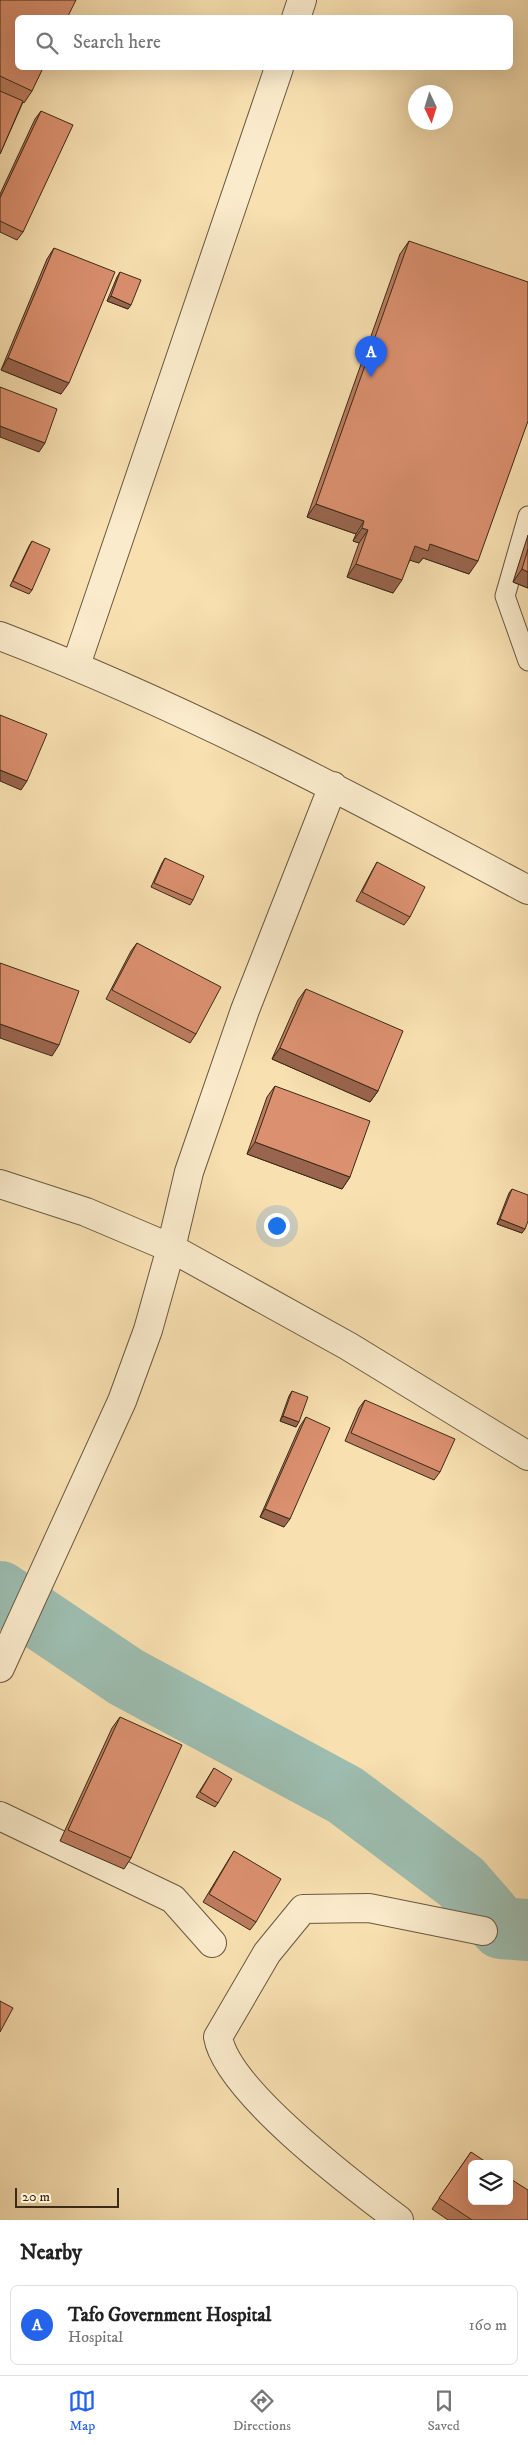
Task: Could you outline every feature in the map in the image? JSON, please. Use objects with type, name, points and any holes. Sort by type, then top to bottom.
[{"type":"street","points":[[297,15],[302,0]]},
{"type":"street","points":[[76,665],[278,70]]},
{"type":"street","points":[[0,636],[76,665],[333,786],[528,890]]},
{"type":"street","points":[[0,1668],[122,1401],[148,1330],[171,1248],[188,1172],[245,1010],[333,786]]},
{"type":"street","points":[[0,1184],[86,1212],[171,1248],[348,1346],[528,1456]]},
{"type":"street","points":[[0,1816],[173,1899],[212,1943]]},
{"type":"street","points":[[399,2220],[333,2170],[278,2120],[244,2082],[220,2048],[218,2037],[267,1954],[302,1909],[369,1908],[483,1931]]},
{"type":"lane","points":[[528,516],[505,596],[528,661]]},
{"type":"building","points":[[0,0],[76,0],[68,15],[15,15],[15,70],[42,70],[32,91],[0,76]]},
{"type":"building","points":[[0,91],[23,101],[0,154]]},
{"type":"building","points":[[41,111],[73,125],[23,232],[0,221],[0,198]]},
{"type":"building","points":[[409,241],[528,282],[528,421],[478,561],[430,544],[428,551],[415,546],[402,580],[356,564],[368,530],[362,528],[364,521],[316,504]]},
{"type":"building","points":[[54,248],[115,272],[69,383],[8,358]]},
{"type":"building","points":[[120,272],[141,280],[131,305],[111,296]]},
{"type":"building","points":[[0,387],[57,409],[45,443],[0,426]]},
{"type":"building","points":[[32,541],[50,549],[32,590],[13,581]]},
{"type":"building","points":[[528,549],[528,572],[522,569]]},
{"type":"building","points":[[0,715],[47,734],[27,781],[0,770]]},
{"type":"building","points":[[165,858],[204,876],[193,900],[154,883]]},
{"type":"building","points":[[377,862],[425,887],[410,917],[362,892]]},
{"type":"building","points":[[137,943],[221,987],[196,1034],[112,990]]},
{"type":"building","points":[[0,963],[79,991],[59,1045],[0,1024]]},
{"type":"building","points":[[306,989],[403,1031],[378,1091],[280,1048]]},
{"type":"building","points":[[275,1086],[370,1121],[350,1177],[255,1142]]},
{"type":"building","points":[[512,1189],[528,1195],[528,1221],[525,1229],[500,1219]]},
{"type":"building","points":[[292,1391],[308,1397],[299,1422],[283,1416]]},
{"type":"building","points":[[365,1400],[455,1439],[440,1472],[351,1433]]},
{"type":"building","points":[[306,1417],[330,1428],[290,1519],[265,1509]]},
{"type":"building","points":[[120,1717],[182,1745],[131,1858],[68,1830]]},
{"type":"building","points":[[214,1768],[232,1779],[218,1803],[200,1792]]},
{"type":"building","points":[[234,1851],[281,1879],[256,1922],[209,1894]]},
{"type":"building","points":[[0,2001],[13,2008],[0,2032]]},
{"type":"building","points":[[471,2152],[483,2160],[468,2160],[468,2205],[513,2205],[513,2181],[528,2190],[528,2220],[472,2220],[439,2198]]},
{"type":"waterway","points":[[0,1592],[126,1677],[345,1795],[461,1882],[501,1928],[528,1930]]},
{"type":"place","name":"Tafo Government Hospital","points":[[371,377]]}]
